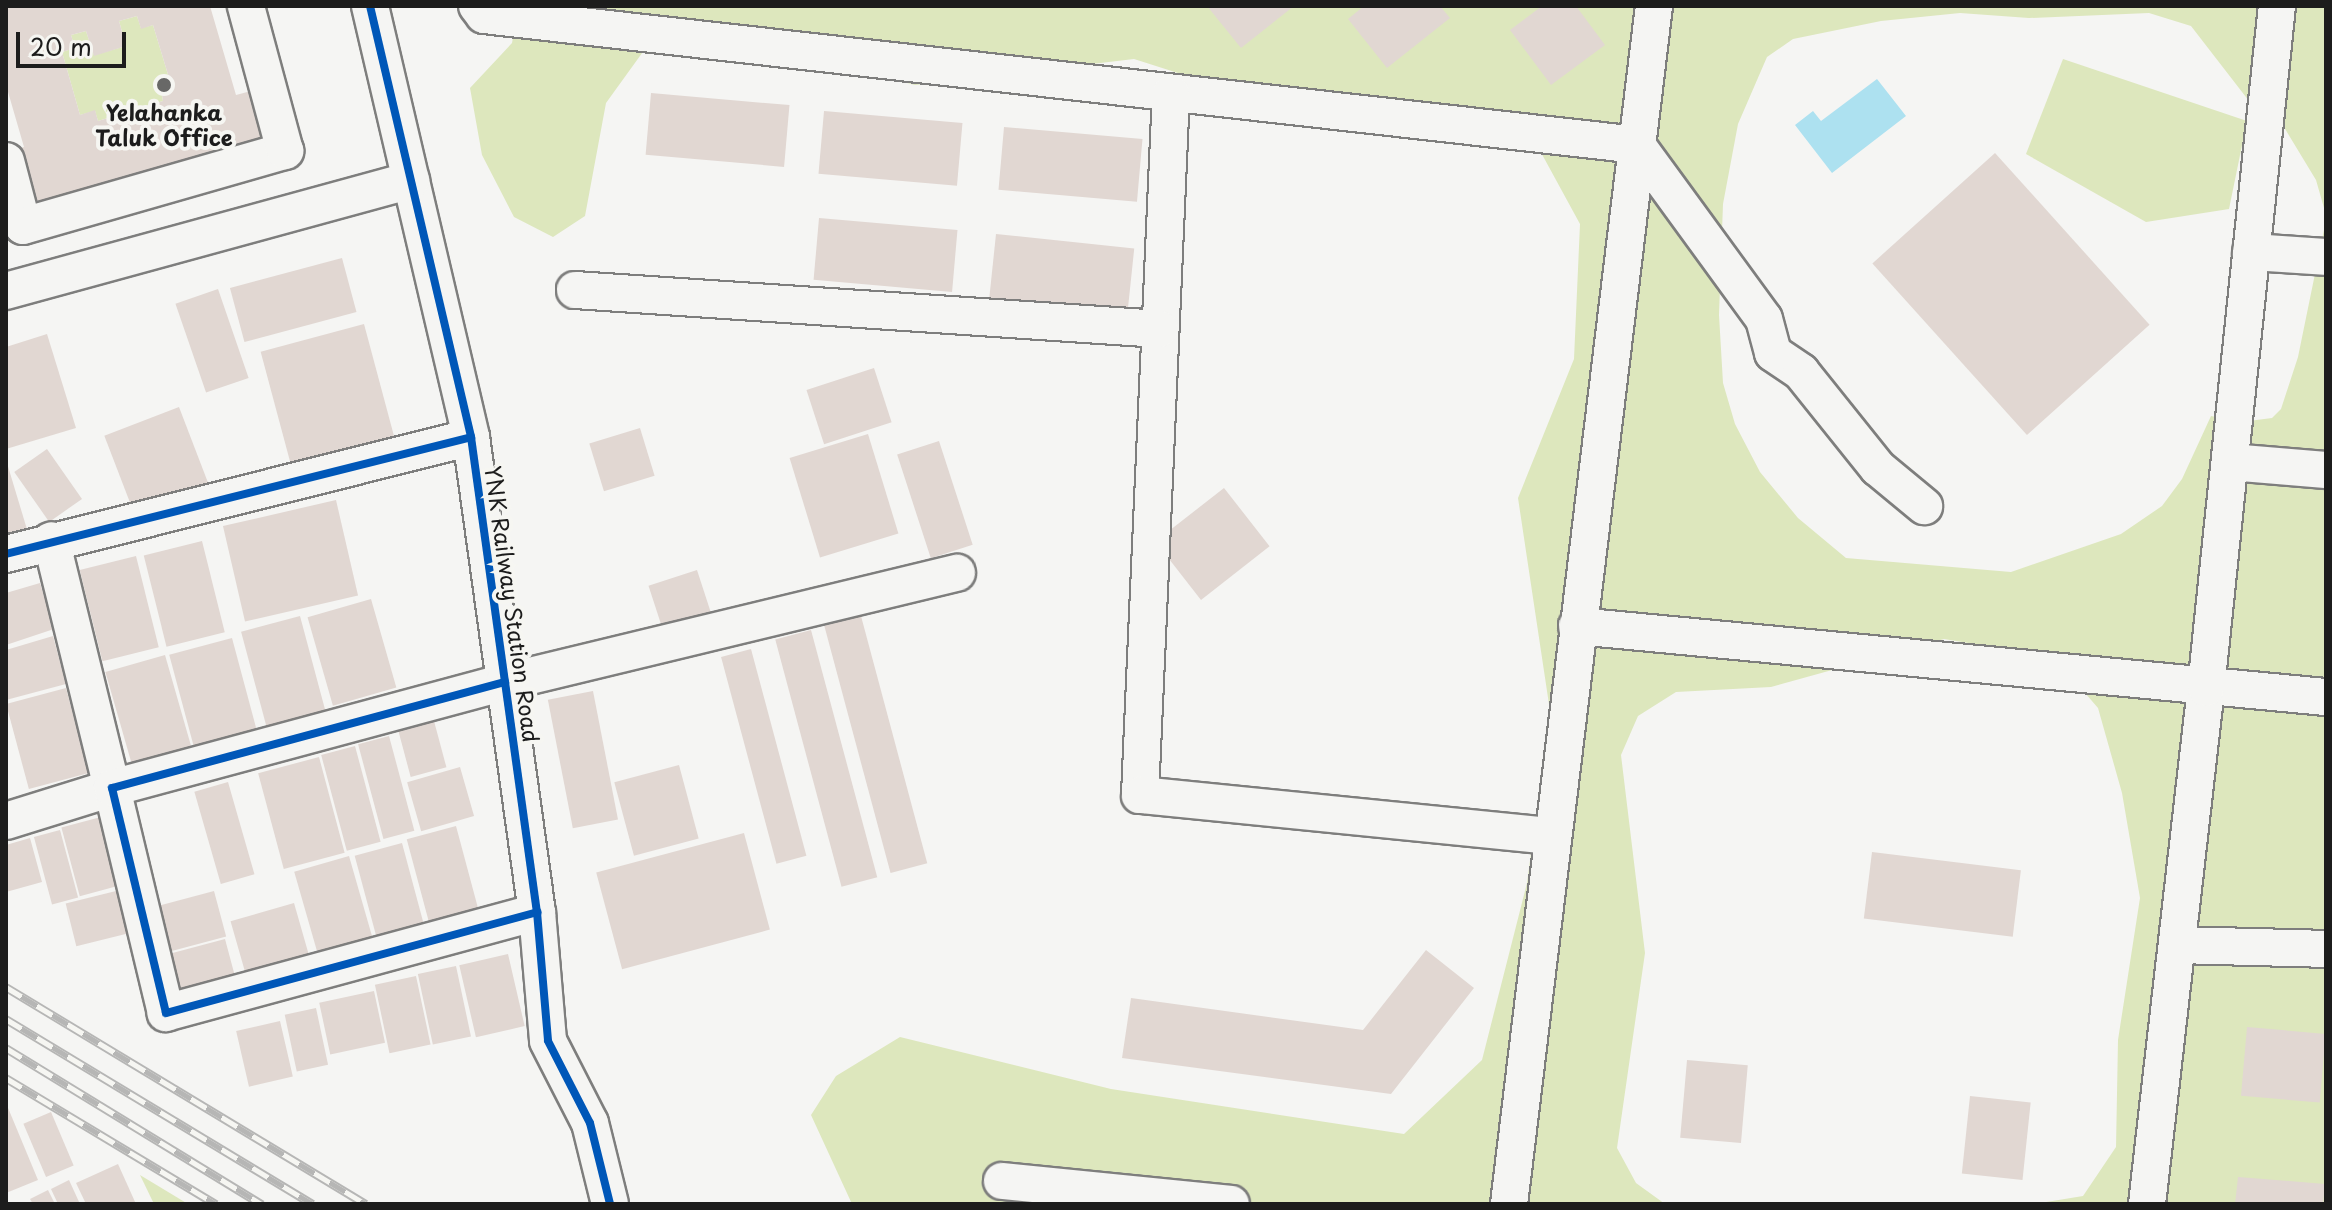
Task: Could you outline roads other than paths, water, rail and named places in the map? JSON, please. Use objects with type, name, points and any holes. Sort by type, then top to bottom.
[{"type":"street","points":[[6,161],[23,226],[285,151],[246,6]]},
{"type":"street","name":"YNK Railway Station Road","points":[[370,6],[471,437],[537,912],[548,1041],[590,1123],[610,1204]]},
{"type":"street","points":[[477,6],[484,15],[1637,145],[1764,319],[1773,353],[1801,372],[1878,468],[1924,506]]},
{"type":"street","points":[[1509,1204],[1551,836],[1654,6]]},
{"type":"street","points":[[2147,1204],[2206,688],[2277,6]]},
{"type":"street","points":[[1171,93],[1140,795],[1551,836]]},
{"type":"street","points":[[6,291],[411,180]]},
{"type":"street","points":[[2251,252],[2326,257]]},
{"type":"street","points":[[575,290],[1160,329]]},
{"type":"street","points":[[6,554],[51,540],[471,437]]},
{"type":"street","points":[[2230,462],[2326,470]]},
{"type":"street","points":[[51,540],[166,1013],[537,912]]},
{"type":"street","points":[[6,821],[112,788],[505,682],[957,573]]},
{"type":"street","points":[[1577,626],[2326,697]]},
{"type":"street","points":[[2177,945],[2326,949]]},
{"type":"street","points":[[1002,1181],[1231,1204]]},
{"type":"water","points":[[1877,79],[1906,116],[1832,173],[1795,125],[1813,111],[1821,121]]},
{"type":"railway","points":[[6,987],[366,1204]]},
{"type":"railway","points":[[6,1019],[313,1204]]},
{"type":"railway","points":[[6,1048],[262,1204]]},
{"type":"railway","points":[[6,1078],[216,1204]]},
{"type":"place","name":"Yelahanka Taluk Office","points":[[164,85]]}]
